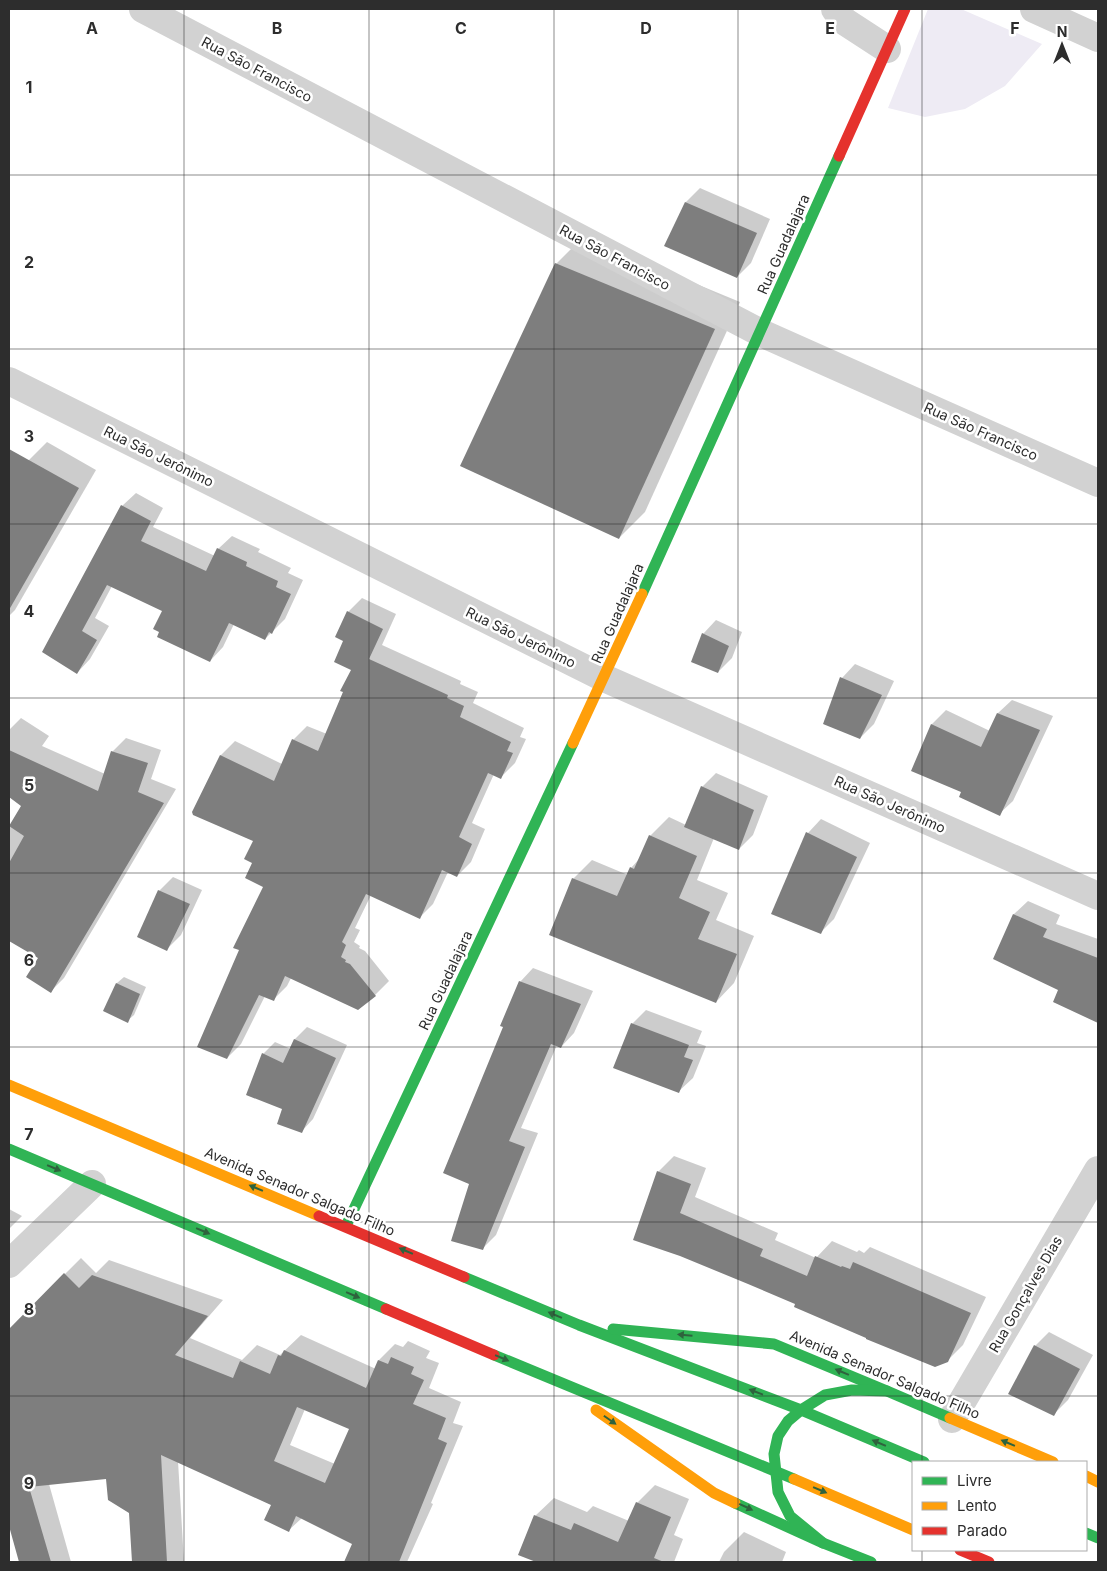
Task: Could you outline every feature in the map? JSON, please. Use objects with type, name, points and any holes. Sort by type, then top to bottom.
[{"type":"main road","name":"Rua Guadalajara","points":[[346,1226],[604,678],[905,9]]},
{"type":"main road","name":"Avenida Senador Salgado Filho","points":[[9,1085],[579,1325],[801,1410],[922,1461]]},
{"type":"main road","points":[[9,1149],[912,1530]]},
{"type":"main road","name":"Avenida Senador Salgado Filho","points":[[579,1325],[774,1344],[1051,1461]]},
{"type":"main road","points":[[556,1381],[714,1493],[823,1543],[871,1562]]},
{"type":"main road","points":[[823,1543],[790,1516],[778,1492],[774,1454],[778,1436],[788,1421],[801,1410],[825,1395],[852,1390],[887,1391]]},
{"type":"main road","points":[[962,1551],[990,1562]]},
{"type":"street","name":"Rua São Francisco","points":[[143,9],[759,332],[1098,483]]},
{"type":"street","points":[[835,9],[844,21],[887,50]]},
{"type":"street","points":[[1034,9],[1098,38]]},
{"type":"street","name":"Rua São Jerônimo","points":[[9,381],[604,678],[1098,896]]},
{"type":"street","name":"Rua Gonçalves Dias","points":[[952,1419],[1098,1170]]},
{"type":"street","points":[[9,1264],[92,1184]]},
{"type":"shaded area","points":[[928,9],[961,9],[1042,44],[1005,86],[965,109],[925,117],[888,108]]},
{"type":"building","points":[[685,202],[757,233],[737,278],[664,246]]},
{"type":"building","points":[[555,263],[715,329],[619,539],[460,466]]},
{"type":"building","points":[[9,449],[79,488],[9,610]]},
{"type":"building","points":[[121,505],[151,521],[141,541],[206,571],[217,548],[247,562],[246,566],[278,581],[276,587],[291,594],[272,634],[269,632],[265,640],[229,623],[210,662],[157,637],[159,632],[153,629],[162,611],[107,585],[82,631],[97,640],[77,674],[42,652]]},
{"type":"building","points":[[347,611],[383,629],[369,659],[448,695],[447,698],[464,706],[460,717],[511,742],[507,751],[513,753],[501,779],[488,773],[459,837],[472,844],[457,877],[442,870],[420,919],[366,894],[342,942],[346,945],[341,957],[350,964],[376,996],[358,1010],[285,976],[274,1001],[259,995],[227,1059],[197,1047],[239,950],[233,948],[263,887],[245,878],[252,863],[244,859],[253,841],[193,815],[192,812],[220,755],[274,781],[292,739],[318,751],[343,692],[340,691],[351,670],[334,662],[343,641],[335,637]]},
{"type":"building","points":[[702,633],[729,646],[718,673],[691,662]]},
{"type":"building","points":[[840,677],[882,695],[860,739],[823,724]]},
{"type":"building","points":[[997,713],[1040,730],[1000,816],[959,797],[961,792],[911,771],[931,724],[981,747]]},
{"type":"building","points":[[9,750],[98,791],[111,751],[148,763],[138,792],[164,803],[51,993],[26,977],[38,958],[9,941],[9,863],[24,836],[9,826],[21,806],[9,797]]},
{"type":"building","points":[[701,786],[754,810],[739,850],[684,827]]},
{"type":"building","points":[[806,832],[857,857],[821,934],[771,914]]},
{"type":"building","points":[[649,835],[697,856],[679,898],[710,912],[698,939],[737,954],[716,1003],[549,935],[572,878],[617,896],[630,867],[634,869]]},
{"type":"building","points":[[158,890],[190,904],[167,951],[137,937]]},
{"type":"building","points":[[1013,914],[1047,929],[1043,937],[1098,958],[1098,1023],[1053,1002],[1058,990],[993,959]]},
{"type":"building","points":[[519,981],[581,1004],[561,1048],[551,1044],[509,1141],[525,1147],[483,1250],[451,1241],[469,1184],[443,1173],[503,1027],[500,1026]]},
{"type":"building","points":[[116,983],[140,994],[128,1023],[103,1011]]},
{"type":"building","points":[[631,1023],[689,1045],[684,1057],[693,1060],[679,1093],[613,1068]]},
{"type":"building","points":[[294,1039],[336,1058],[302,1133],[277,1124],[282,1109],[246,1095],[262,1053],[283,1063]]},
{"type":"building","points":[[657,1171],[691,1184],[680,1213],[763,1249],[760,1256],[807,1276],[815,1256],[850,1269],[853,1262],[971,1313],[948,1362],[935,1367],[866,1339],[794,1307],[795,1304],[748,1284],[680,1256],[633,1240]]},
{"type":"building","points":[[64,1273],[79,1288],[92,1275],[208,1316],[175,1355],[233,1378],[240,1361],[270,1374],[278,1355],[281,1356],[284,1350],[366,1388],[378,1360],[388,1364],[391,1357],[414,1367],[411,1374],[424,1380],[413,1404],[446,1418],[438,1439],[447,1443],[399,1562],[344,1562],[352,1544],[296,1516],[289,1532],[264,1520],[271,1505],[161,1455],[167,1562],[132,1562],[129,1513],[108,1500],[106,1479],[29,1487],[51,1562],[19,1562],[9,1526],[9,1329]],"holes":[[[297,1407],[349,1429],[325,1483],[274,1461]]]},
{"type":"building","points":[[1034,1345],[1080,1369],[1054,1416],[1008,1394]]},
{"type":"building","points":[[636,1502],[671,1517],[654,1558],[664,1562],[536,1562],[518,1555],[534,1515],[571,1530],[574,1523],[618,1542]]},
{"type":"traffic: fast","points":[[642,594],[839,156]]},
{"type":"traffic: fast","points":[[346,1226],[573,743]]},
{"type":"traffic: fast","points":[[9,1149],[386,1309]]},
{"type":"traffic: fast","points":[[464,1277],[579,1325],[801,1410],[922,1461]]},
{"type":"traffic: fast","points":[[613,1329],[774,1344],[887,1391]]},
{"type":"traffic: fast","points":[[494,1355],[794,1479]]},
{"type":"traffic: fast","points":[[871,1562],[823,1543],[790,1516],[778,1492],[774,1454],[778,1436],[788,1421],[801,1410],[825,1395],[852,1390],[887,1391],[950,1418]]},
{"type":"traffic: fast","points":[[735,1503],[823,1543]]},
{"type":"traffic: fast","points":[[1087,1533],[1098,1538]]},
{"type":"traffic: slow","points":[[573,743],[642,594]]},
{"type":"traffic: slow","points":[[9,1085],[319,1216]]},
{"type":"traffic: slow","points":[[596,1410],[714,1493],[735,1503]]},
{"type":"traffic: slow","points":[[950,1418],[1051,1461]]},
{"type":"traffic: slow","points":[[1087,1476],[1098,1482]]},
{"type":"traffic: slow","points":[[794,1479],[912,1530]]},
{"type":"traffic: jam","points":[[839,156],[905,9]]},
{"type":"traffic: jam","points":[[319,1216],[464,1277]]},
{"type":"traffic: jam","points":[[386,1309],[494,1355]]},
{"type":"traffic: jam","points":[[962,1551],[989,1562]]}]
